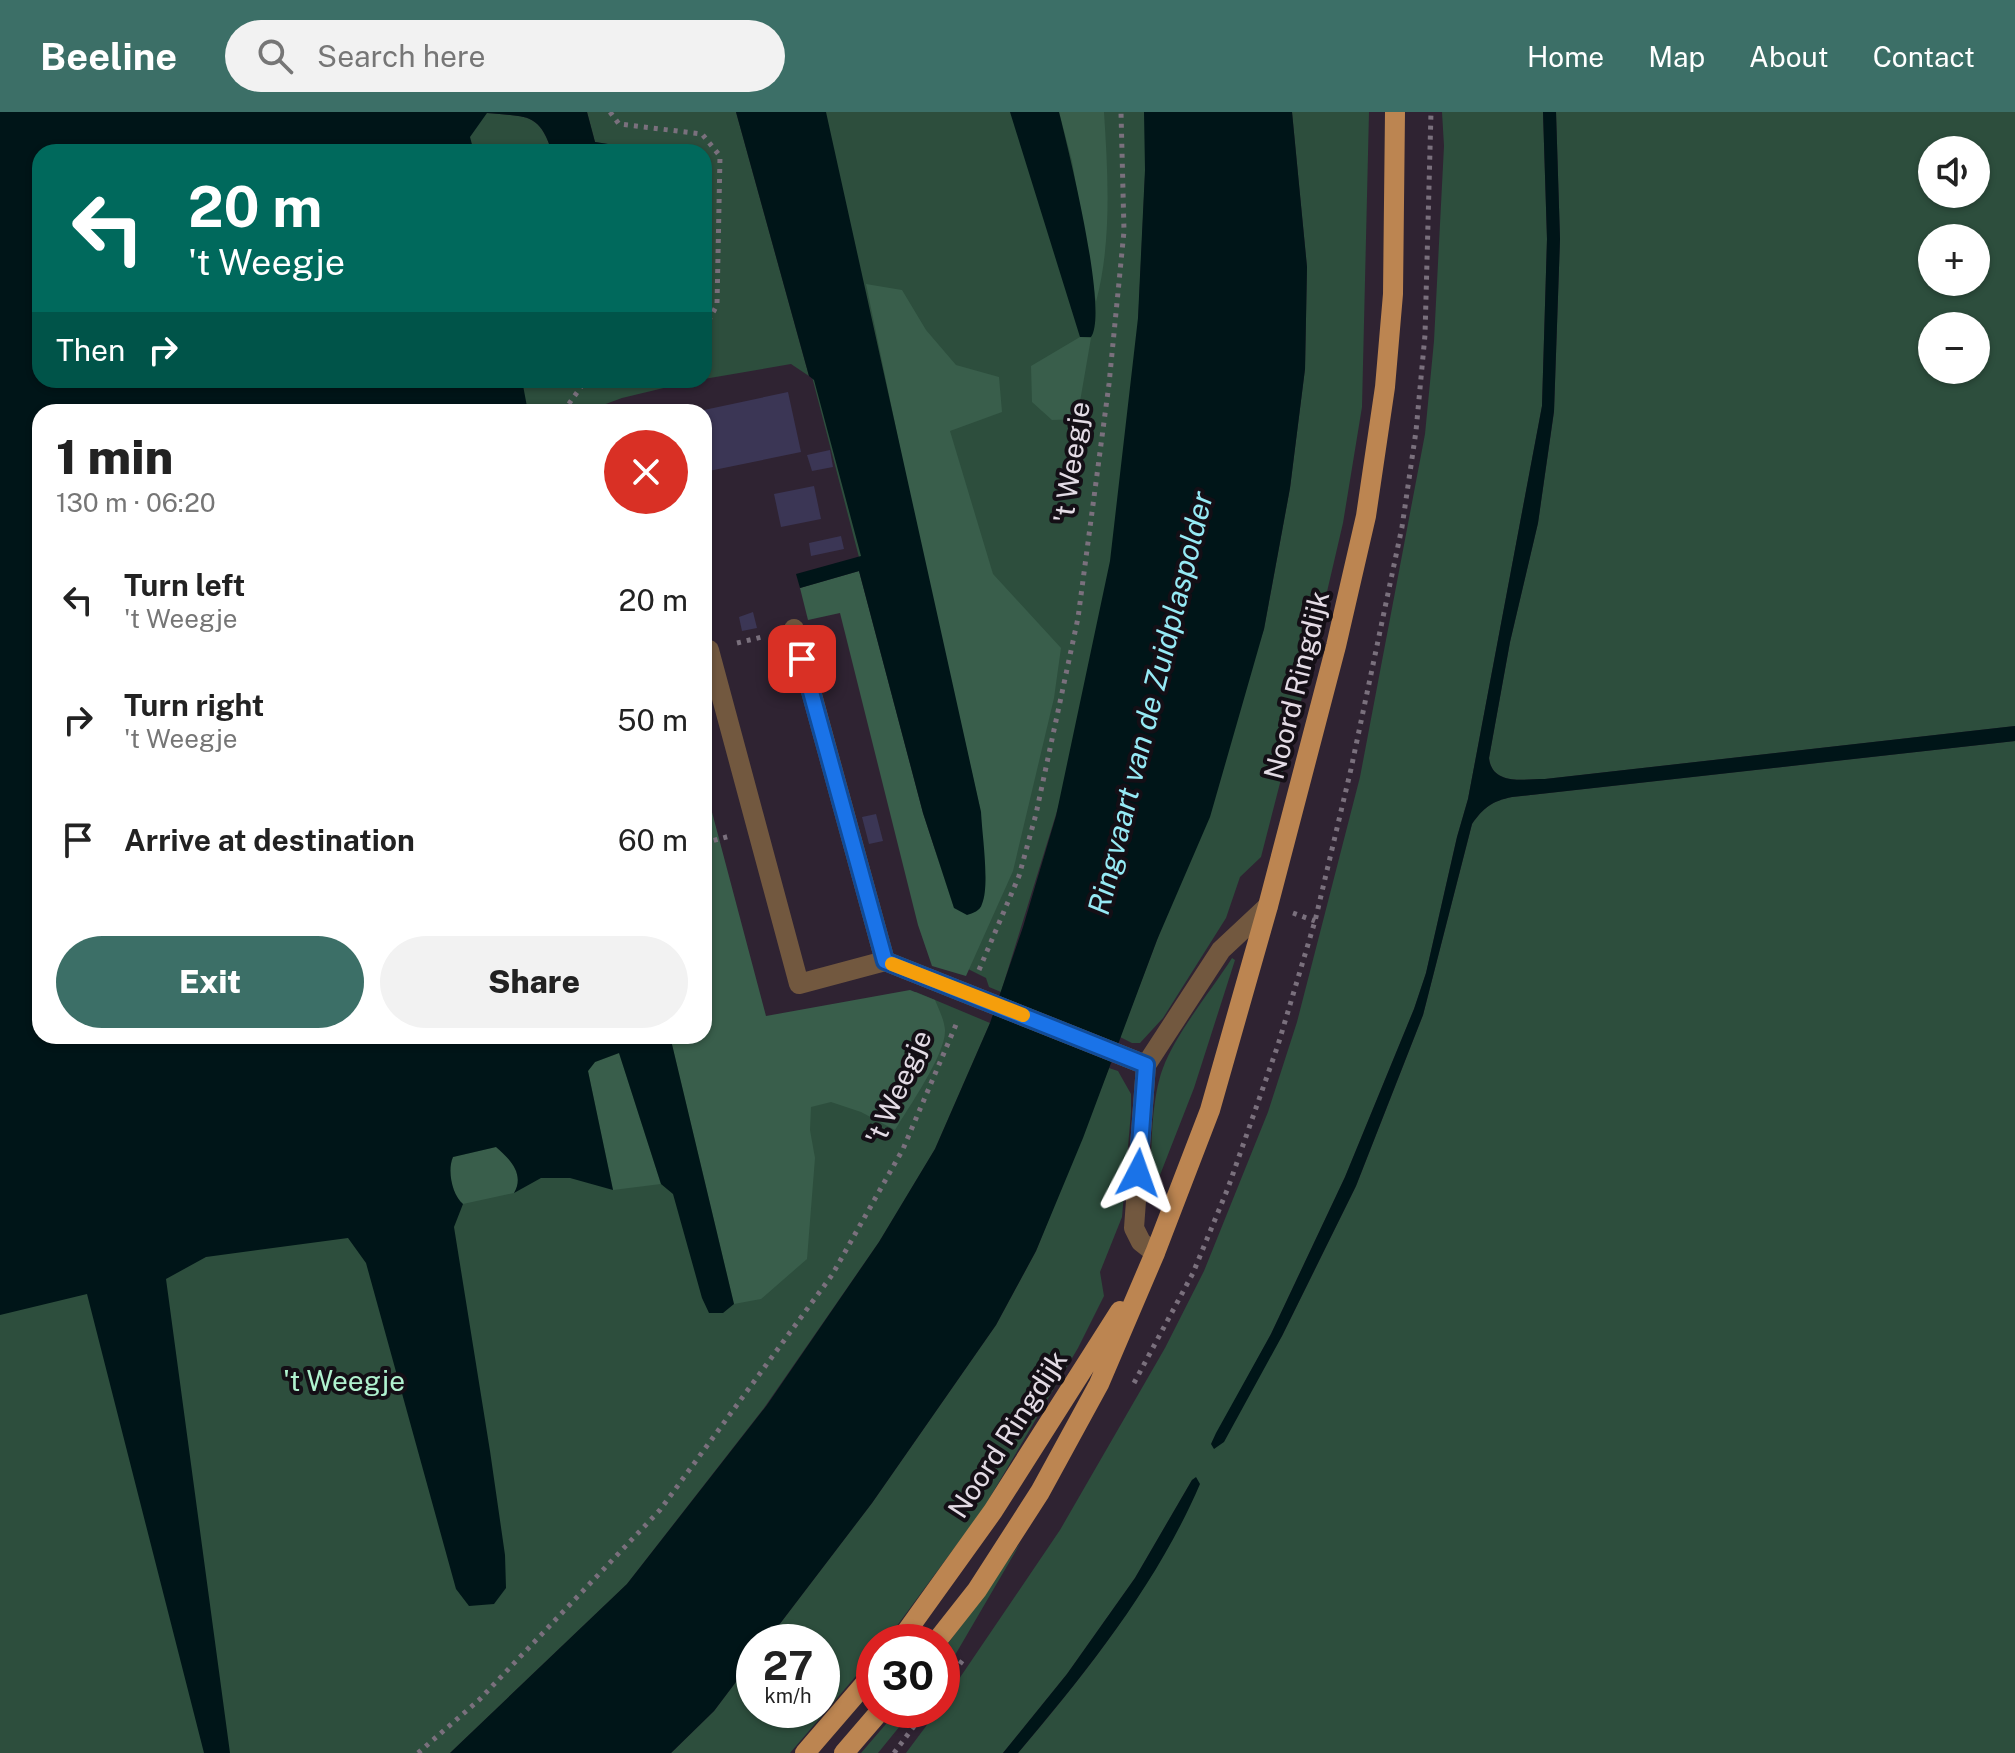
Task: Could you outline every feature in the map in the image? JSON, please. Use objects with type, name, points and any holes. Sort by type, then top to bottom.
[{"type":"main road","name":"Noord Ringdijk","points":[[950,1624],[977,1590],[1040,1492],[1099,1384],[1155,1253],[1210,1110],[1268,906],[1336,646],[1366,516],[1385,387],[1393,294],[1395,112]]},
{"type":"main road","name":"Noord Ringdijk","points":[[912,1624],[993,1511],[1155,1253]]},
{"type":"main road","points":[[805,1753],[856,1694]]},
{"type":"main road","points":[[844,1753],[866,1728]]},
{"type":"street","points":[[794,629],[885,961]]},
{"type":"street","points":[[712,661],[799,984],[885,961],[1146,1065]]},
{"type":"street","points":[[1155,1253],[1141,1242],[1134,1228],[1146,1065],[1221,950],[1268,906]]},
{"type":"path","points":[[610,112],[619,124],[702,134],[710,144]]},
{"type":"path","name":"'t Weegje","points":[[418,1753],[479,1700],[660,1510],[832,1275],[903,1149],[978,998],[1019,876],[1036,814],[1078,618],[1109,384],[1124,231],[1121,112]]},
{"type":"path","points":[[712,146],[720,156],[717,305],[712,316]]},
{"type":"path","points":[[712,649],[794,629]]},
{"type":"path","points":[[894,1753],[913,1728]]},
{"type":"green space","name":"'t Weegje","points":[[0,112],[487,113],[530,119],[542,130],[549,144],[32,144],[32,388],[664,388],[606,404],[32,404],[32,1044],[674,1044],[676,1052],[916,992],[990,1023],[935,1149],[879,1242],[764,1408],[627,1584],[450,1753],[0,1753]]},
{"type":"green space","points":[[587,112],[736,112],[809,376],[791,364],[712,378],[712,144],[595,142]]},
{"type":"green space","points":[[743,112],[1148,112],[1137,346],[1116,537],[1071,766],[1001,992],[989,987],[986,978],[966,968]]},
{"type":"green space","points":[[1059,112],[1104,112],[1107,232],[1096,302],[1072,161]]},
{"type":"green space","points":[[1292,112],[1369,112],[1362,407],[1343,523],[1261,857],[1240,877],[1226,918],[1163,1018],[1140,1043],[1132,1043],[1120,1037],[1157,940],[1264,629],[1290,488],[1305,369],[1307,267]]},
{"type":"green space","points":[[1442,112],[1543,112],[1547,239],[1542,406],[1468,799],[1426,973],[1345,1177],[1271,1334],[1211,1444],[1282,1336],[1356,1186],[1423,1015],[1472,824],[1484,809],[1512,797],[2015,741],[2015,1753],[1018,1753],[1119,1625],[1182,1521],[1199,1484],[1196,1478],[1135,1578],[1067,1674],[1003,1753],[906,1753],[925,1728],[960,1728],[960,1677],[1060,1530],[1165,1348],[1204,1271],[1268,1112],[1297,1022],[1360,777],[1425,434],[1434,341],[1444,146]]},
{"type":"green space","points":[[1556,112],[2015,112],[2015,726],[1545,779],[1519,780],[1496,773],[1489,758],[1510,642],[1538,523],[1554,412],[1560,239]]},
{"type":"green space","points":[[866,284],[902,290],[926,330],[956,365],[999,377],[1002,412],[950,431],[993,574],[1061,648],[1054,698],[1013,871],[966,976],[932,966],[918,925],[840,613],[808,620],[800,588],[859,571],[923,813],[954,908],[984,883],[981,812],[921,549]]},
{"type":"green space","points":[[1080,337],[1091,338],[1077,419],[1052,420],[1032,402],[1031,366]]},
{"type":"green space","points":[[712,812],[766,1016],[910,990],[935,1000],[945,1030],[933,1066],[895,1130],[861,1112],[831,1102],[811,1107],[810,1130],[815,1158],[807,1259],[761,1299],[734,1304],[672,1044],[712,1044]]},
{"type":"green space","points":[[1232,958],[1235,960],[1194,1088],[1151,1198],[1153,1114],[1163,1068],[1185,1027]]},
{"type":"green space","points":[[619,1053],[661,1184],[613,1190],[588,1071],[595,1062]]},
{"type":"green space","points":[[1109,1068],[1118,1071],[1131,1094],[1131,1112],[1122,1217],[1100,1272],[1104,1296],[1078,1348],[983,1509],[898,1624],[856,1624],[856,1676],[840,1695],[840,1624],[780,1624],[872,1503],[996,1325],[1036,1251]]},
{"type":"green space","points":[[496,1147],[517,1173],[514,1193],[463,1204],[452,1182],[450,1169],[453,1157]]},
{"type":"green space","points":[[1021,1542],[960,1647],[960,1627]]},
{"type":"green space","points":[[736,1682],[736,1728],[811,1728],[790,1753],[671,1753],[714,1711]]},
{"type":"green space","points":[[883,1728],[898,1728],[878,1753],[861,1753]]},
{"type":"water","name":"'t Weegje","points":[[0,112],[587,112],[595,142],[608,144],[549,144],[542,130],[530,119],[487,113],[470,137],[472,144],[32,144],[32,388],[524,388],[526,404],[32,404],[32,1044],[672,1044],[734,1304],[723,1313],[709,1313],[702,1298],[673,1194],[661,1184],[619,1053],[595,1062],[588,1071],[613,1190],[570,1178],[541,1178],[514,1193],[517,1173],[496,1147],[453,1157],[450,1169],[452,1182],[463,1204],[454,1227],[505,1555],[506,1588],[494,1604],[469,1606],[456,1589],[366,1263],[348,1238],[206,1257],[166,1279],[230,1753],[204,1753],[87,1294],[0,1315]]},
{"type":"water","points":[[736,112],[826,112],[981,812],[984,895],[980,908],[967,915],[954,908],[923,813],[859,571],[800,588],[796,574],[861,556],[814,380],[809,376]]},
{"type":"water","points":[[1010,112],[1059,112],[1091,264],[1095,322],[1091,337],[1080,337]]},
{"type":"water","name":"Ringvaart van de Zuidplaspolder","points":[[1144,112],[1292,112],[1307,267],[1305,369],[1290,488],[1264,629],[1210,817],[1157,940],[1083,1138],[1036,1251],[996,1325],[872,1503],[780,1624],[736,1624],[736,1682],[714,1711],[671,1753],[450,1753],[627,1584],[767,1405],[879,1242],[935,1149],[990,1023],[1056,816],[1110,561],[1138,318],[1145,170]]},
{"type":"water","points":[[1543,112],[1556,112],[1560,239],[1554,411],[1538,523],[1510,642],[1489,758],[1491,767],[1496,773],[1511,779],[1545,779],[2015,726],[2015,741],[1512,797],[1484,809],[1472,824],[1423,1015],[1356,1186],[1282,1336],[1224,1442],[1214,1449],[1211,1444],[1216,1433],[1271,1334],[1345,1177],[1426,973],[1468,799],[1542,406],[1547,239]]},
{"type":"water","points":[[1196,1477],[1200,1484],[1183,1521],[1119,1625],[1018,1753],[1003,1753],[1067,1674],[1135,1578]]},
{"type":"building","points":[[788,392],[801,452],[712,470],[712,408]]},
{"type":"building","points":[[830,450],[833,467],[812,471],[807,455]]},
{"type":"building","points":[[814,486],[821,519],[781,527],[774,494]]},
{"type":"building","points":[[841,536],[844,549],[811,556],[809,543]]},
{"type":"building","points":[[753,612],[757,628],[742,631],[739,617]]},
{"type":"building","points":[[876,814],[883,841],[869,844],[862,817]]},
{"type":"slow traffic","points":[[892,964],[1023,1015]]},
{"type":"route","points":[[802,659],[885,961],[1146,1065],[1138,1173]]}]
